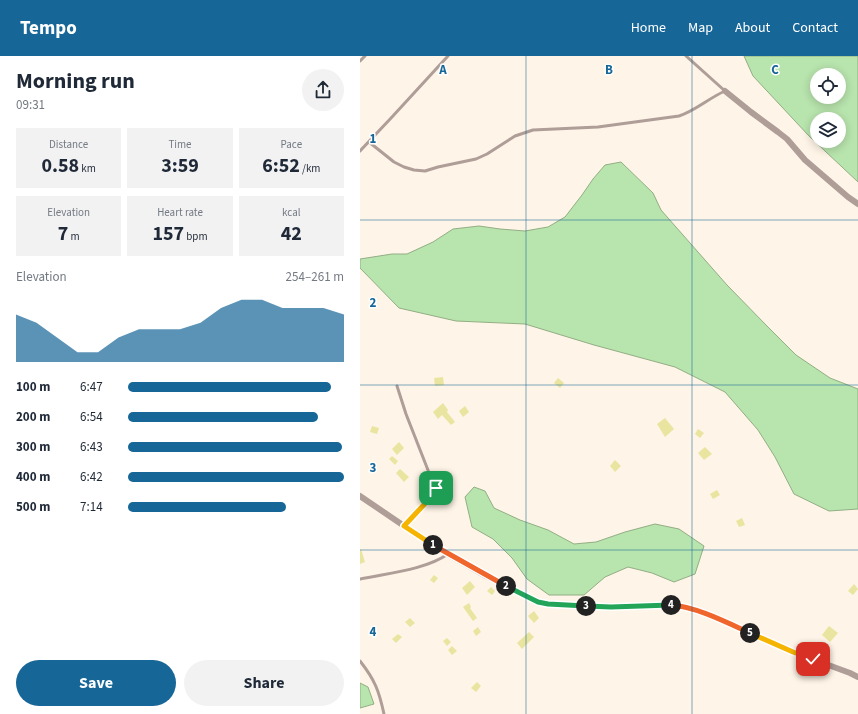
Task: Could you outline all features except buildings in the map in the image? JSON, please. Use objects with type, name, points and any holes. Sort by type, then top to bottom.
[{"type":"street","points":[[725,91],[787,139],[805,160],[858,204]]},
{"type":"street","points":[[360,496],[448,554],[484,575],[538,602],[548,604],[611,607],[677,605],[733,625],[793,652],[850,672],[858,677]]},
{"type":"lane","points":[[360,61],[365,56]]},
{"type":"lane","points":[[360,151],[448,56]]},
{"type":"lane","points":[[368,142],[394,162],[414,170],[425,171],[476,159],[487,154],[515,136],[533,130],[598,127],[679,116],[686,114],[710,98],[725,91],[686,56]]},
{"type":"lane","points":[[397,386],[406,414],[436,488],[434,494],[404,526]]},
{"type":"lane","points":[[360,579],[416,568],[437,561],[448,554]]},
{"type":"lane","points":[[360,661],[374,680],[379,692],[384,714]]},
{"type":"shaded area","points":[[744,56],[858,56],[858,182],[822,148],[846,148],[846,112],[810,112],[810,137],[753,76]]},
{"type":"shaded area","points":[[621,162],[653,193],[661,210],[727,285],[796,355],[830,378],[858,389],[858,509],[829,511],[794,494],[775,457],[758,430],[725,392],[675,367],[525,324],[456,321],[399,308],[360,268],[360,259],[392,254],[407,254],[433,242],[453,229],[479,226],[525,231],[548,227],[565,217],[605,165]]},
{"type":"shaded area","points":[[474,487],[485,491],[494,508],[520,520],[548,530],[574,544],[596,542],[655,524],[679,529],[704,546],[695,574],[674,582],[652,573],[628,567],[605,577],[584,595],[549,595],[527,579],[512,558],[493,539],[472,527],[465,497]]},
{"type":"shaded area","points":[[360,683],[368,687],[374,704],[360,708]]},
{"type":"route","points":[[436,488],[434,494],[404,526],[484,575],[538,602],[548,604],[611,607],[677,605],[733,625],[793,652],[813,659]]}]
